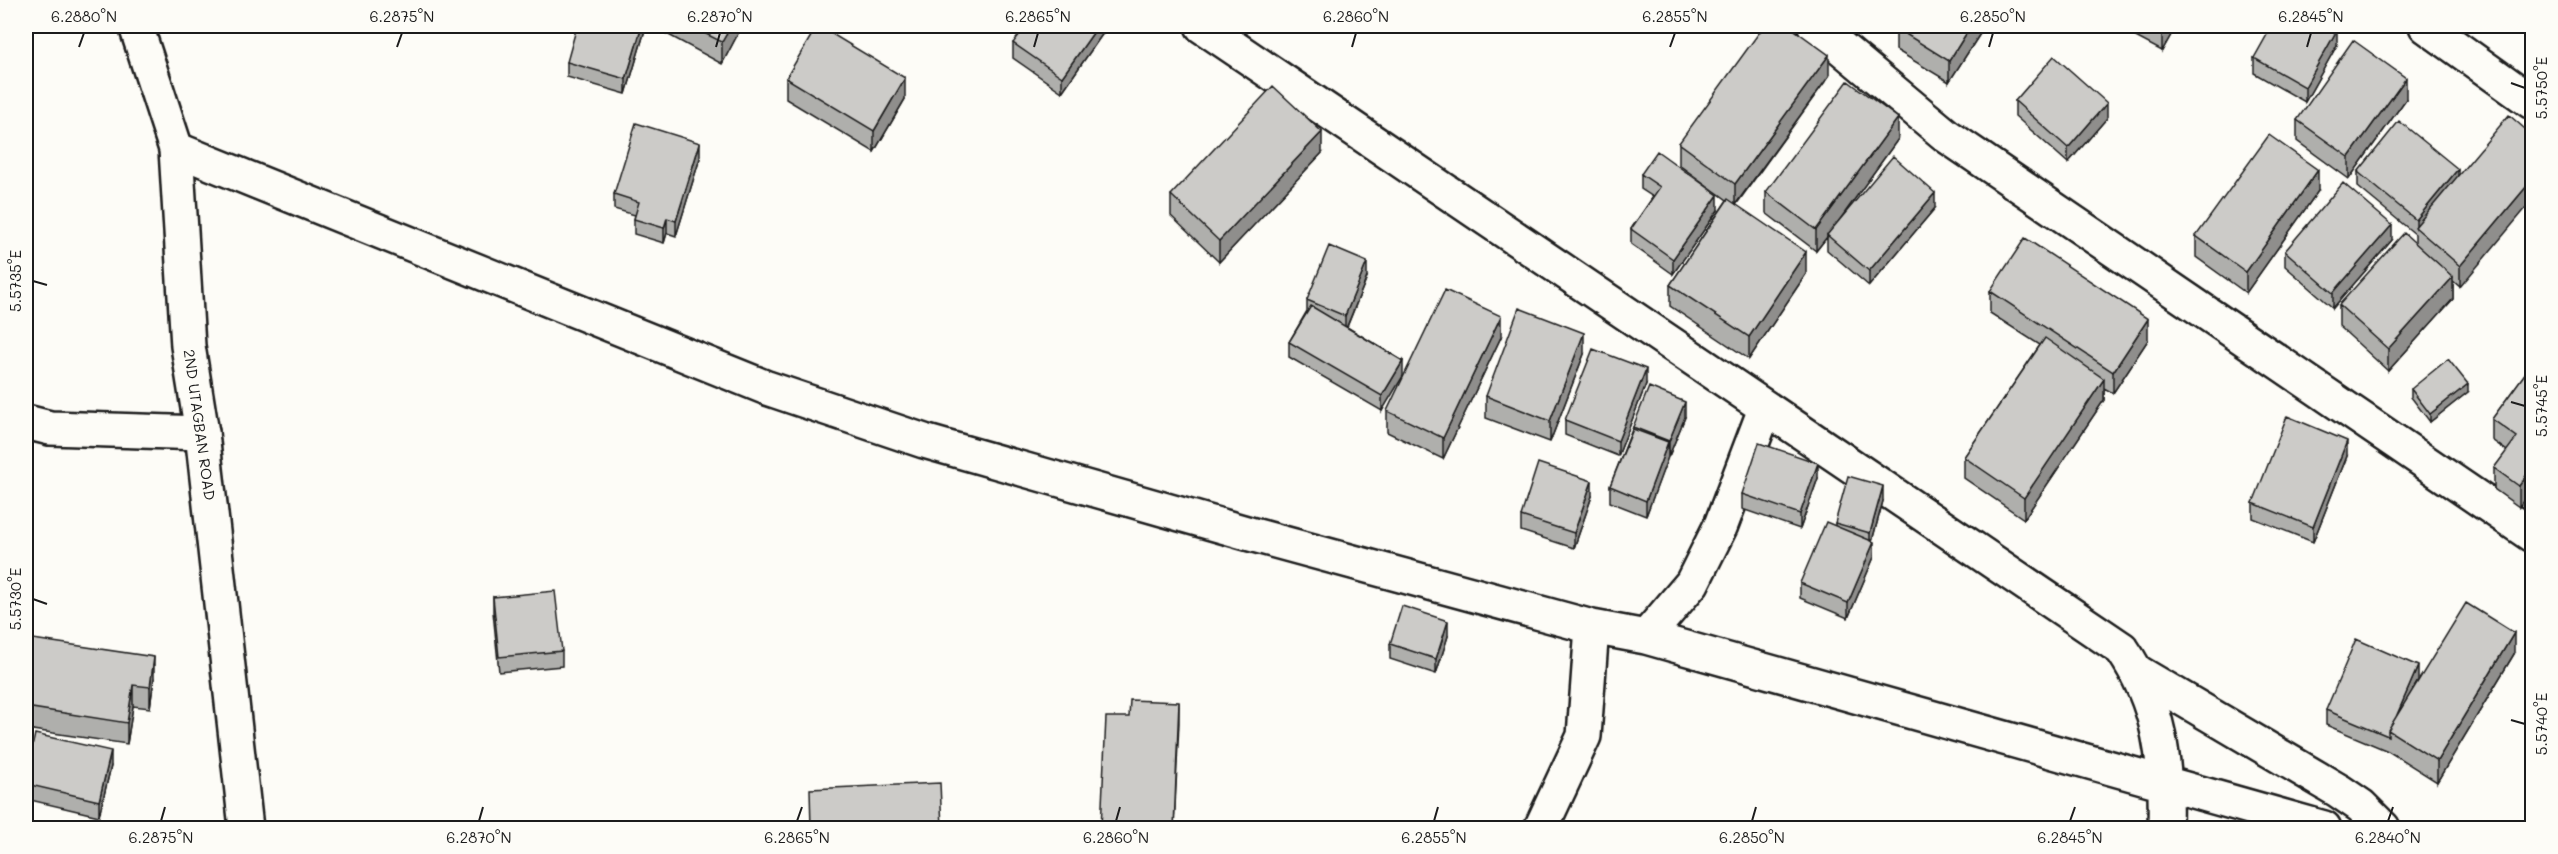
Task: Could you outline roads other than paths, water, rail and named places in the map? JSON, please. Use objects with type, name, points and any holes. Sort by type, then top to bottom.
[{"type":"street","name":"2ND UTAGBAN ROAD","points":[[136,26],[176,149],[188,346],[202,433],[246,828]]},
{"type":"street","points":[[1202,26],[2122,649],[2139,673],[2149,696],[2158,730],[2166,786],[2165,828]]},
{"type":"street","points":[[1815,26],[1947,136],[2532,535]]},
{"type":"street","points":[[2426,26],[2532,102]]},
{"type":"street","points":[[176,149],[767,388],[890,430],[1250,534],[1592,627],[1646,637],[2166,786],[2324,828]]},
{"type":"street","points":[[1646,637],[1692,583],[1721,525],[1765,409]]},
{"type":"street","points":[[26,422],[50,428],[202,433]]},
{"type":"street","points":[[1541,828],[1584,736],[1592,627]]},
{"type":"street","points":[[2139,673],[2339,790],[2361,806],[2384,828]]}]
